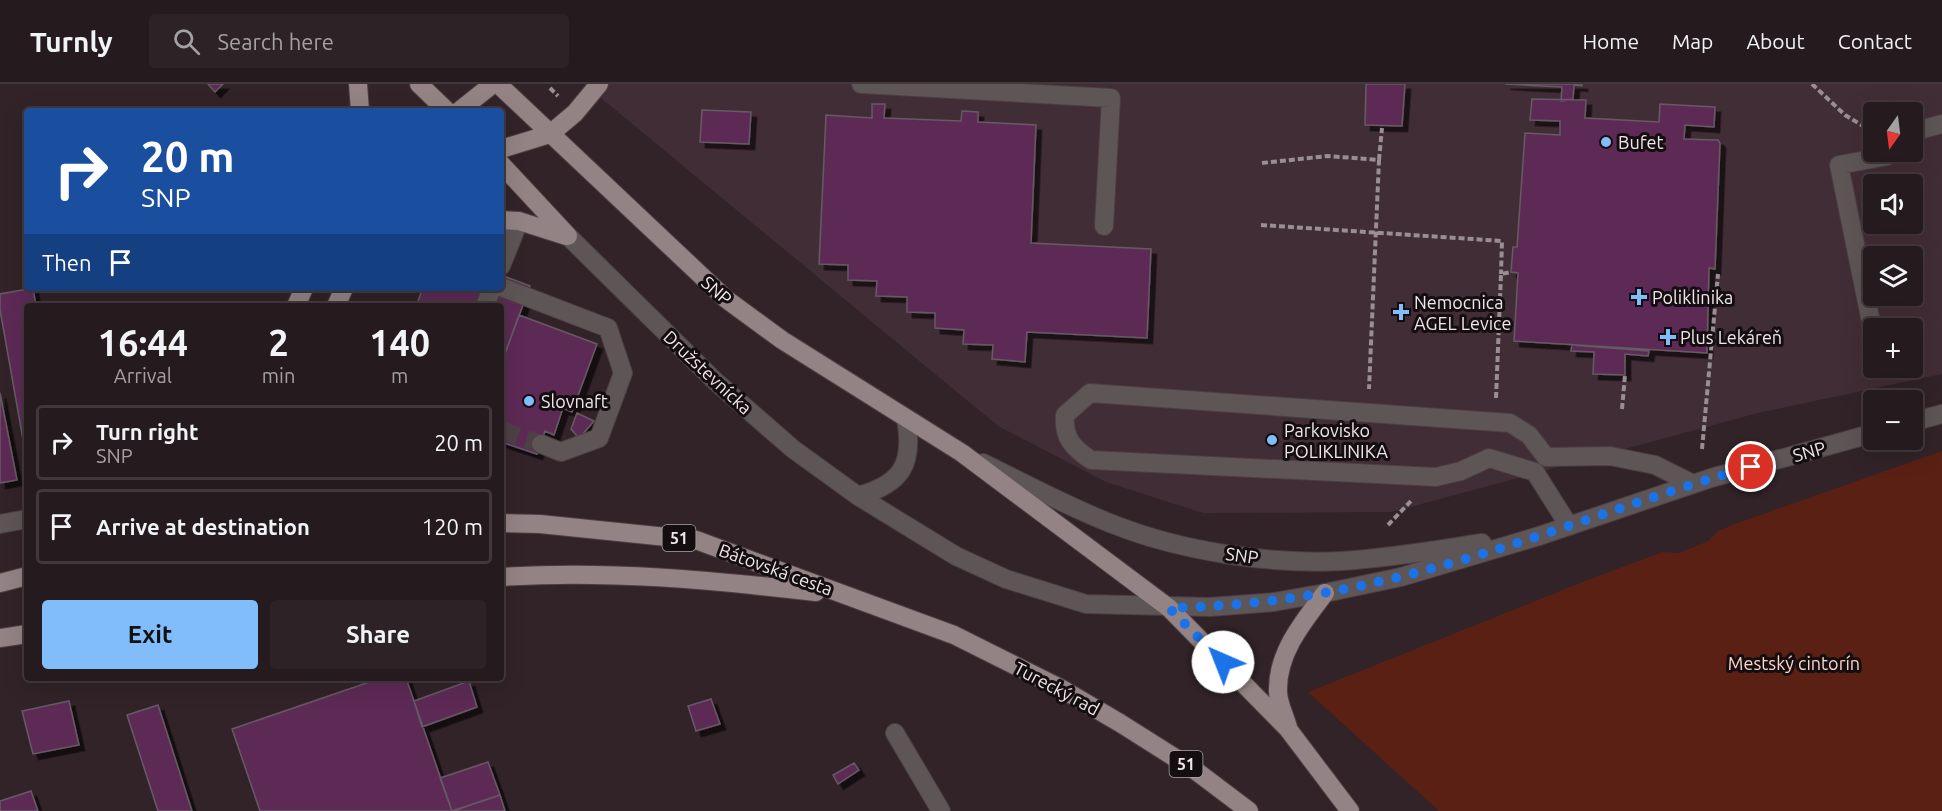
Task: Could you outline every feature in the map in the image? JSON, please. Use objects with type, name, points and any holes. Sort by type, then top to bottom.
[{"type":"main road","points":[[358,84],[360,108]]},
{"type":"main road","points":[[419,84],[444,108]]},
{"type":"main road","points":[[463,108],[493,84]]},
{"type":"main road","points":[[498,84],[550,134]]},
{"type":"main road","points":[[504,148],[550,134],[575,112],[599,84]]},
{"type":"main road","name":"SNP","points":[[550,134],[726,299],[782,340],[962,453],[1169,608]]},
{"type":"main road","points":[[504,167],[567,236]]},
{"type":"main road","points":[[510,220],[567,236]]},
{"type":"main road","name":"Bátovská cesta","points":[[504,523],[540,524],[696,540],[848,596]]},
{"type":"main road","name":"Bátovská cesta","points":[[504,578],[615,574],[711,580],[848,596]]},
{"type":"main road","points":[[0,583],[24,577]]},
{"type":"main road","points":[[1288,729],[1278,693],[1280,670],[1295,631],[1325,593]]},
{"type":"main road","name":"Turecký rad","points":[[848,596],[954,635],[1062,689],[1196,771],[1249,811]]},
{"type":"main road","points":[[1169,608],[1288,729],[1350,811]]},
{"type":"main road","points":[[0,638],[24,634]]},
{"type":"street","points":[[861,84],[1111,98],[1104,226]]},
{"type":"street","points":[[1923,129],[1942,124]]},
{"type":"street","points":[[1863,161],[1839,165],[1870,318]]},
{"type":"street","points":[[504,251],[510,220]]},
{"type":"street","name":"Družstevnícka","points":[[567,236],[715,381],[793,449],[858,496]]},
{"type":"street","points":[[504,288],[608,328],[623,373],[599,438],[561,452],[541,444]]},
{"type":"street","points":[[1546,457],[1529,435],[1510,423],[1090,393],[1065,415],[1064,428],[1072,447],[1091,460],[1436,477],[1461,471],[1489,458],[1535,472],[1569,526]]},
{"type":"street","points":[[1923,420],[1940,417]]},
{"type":"street","points":[[858,496],[880,490],[892,483],[903,469],[909,444],[906,419]]},
{"type":"street","name":"SNP","points":[[858,496],[956,556],[1006,579],[1086,604],[1169,608],[1274,602],[1401,577],[1539,536],[1693,484],[1863,436]]},
{"type":"street","name":"SNP","points":[[962,453],[1116,526],[1175,543],[1228,553],[1289,561],[1342,561],[1539,536]]},
{"type":"street","points":[[1546,457],[1610,456],[1654,465],[1693,484]]},
{"type":"street","points":[[1535,472],[1546,457]]},
{"type":"street","points":[[0,524],[24,520]]},
{"type":"street","points":[[895,733],[941,811]]},
{"type":"path","points":[[1812,84],[1845,115],[1863,126]]},
{"type":"path","points":[[550,88],[558,96]]},
{"type":"path","points":[[1369,392],[1382,128]]},
{"type":"path","points":[[1262,163],[1328,156],[1379,160]]},
{"type":"path","points":[[1261,225],[1502,241],[1501,274]]},
{"type":"path","points":[[1702,449],[1718,274]]},
{"type":"path","points":[[1622,409],[1625,375]]},
{"type":"shaded area","name":"Nemocnica AGEL Levice","points":[[584,84],[1942,84],[1942,374],[1758,413],[1392,512],[1203,513],[1106,482],[998,426]]},
{"type":"green space","name":"Mestský cintorín","points":[[1942,451],[1942,811],[1439,811],[1308,692],[1585,581],[1663,552],[1679,553],[1708,541],[1718,531],[1732,525]]},
{"type":"building","points":[[208,84],[223,84],[215,92]]},
{"type":"building","points":[[1366,84],[1405,84],[1402,126],[1365,125]]},
{"type":"building","points":[[1505,84],[1582,84],[1582,86],[1574,85],[1573,99],[1561,101],[1562,87]]},
{"type":"building","points":[[1532,99],[1586,100],[1585,118],[1659,122],[1660,104],[1715,107],[1714,127],[1685,125],[1684,139],[1718,140],[1720,143],[1715,269],[1709,268],[1707,353],[1514,341],[1518,273],[1511,272],[1513,247],[1517,247],[1525,133],[1560,135],[1560,121],[1530,120]]},
{"type":"building","points":[[872,104],[885,104],[884,118],[961,121],[962,111],[978,112],[978,122],[1036,125],[1031,243],[1151,249],[1147,338],[1027,332],[1025,362],[992,359],[993,345],[963,344],[964,330],[935,328],[935,313],[907,312],[907,297],[876,296],[877,281],[848,280],[848,265],[819,264],[826,115],[872,118]]},
{"type":"building","points":[[702,110],[751,112],[749,144],[700,142]]},
{"type":"building","points":[[504,276],[530,286],[504,357],[504,303],[417,303],[422,291],[504,291]]},
{"type":"building","points":[[24,290],[34,291],[36,303],[24,303],[24,445],[0,310],[0,294]]},
{"type":"building","points":[[519,315],[597,344],[572,412],[563,408],[554,435],[545,431],[537,454],[504,443],[504,357]]},
{"type":"building","points":[[1572,345],[1649,351],[1648,356],[1625,354],[1625,375],[1593,374],[1594,352],[1571,351]]},
{"type":"building","points":[[0,393],[17,480],[0,483]]},
{"type":"building","points":[[577,413],[594,421],[582,435],[577,436],[571,429]]},
{"type":"building","points":[[372,681],[407,681],[452,811],[260,811],[232,729]]},
{"type":"building","points":[[469,681],[477,707],[422,727],[414,701]]},
{"type":"building","points":[[711,699],[720,724],[696,731],[688,706]]},
{"type":"building","points":[[69,701],[79,745],[33,754],[22,711]]},
{"type":"building","points":[[158,705],[192,811],[158,811],[127,715]]},
{"type":"building","points":[[488,762],[500,795],[452,811],[440,778]]},
{"type":"building","points":[[854,763],[859,770],[838,784],[833,775]]},
{"type":"building","points":[[31,791],[38,811],[0,811],[0,801]]},
{"type":"building","points":[[500,795],[505,811],[453,811]]},
{"type":"tunnel","points":[[504,431],[541,444]]},
{"type":"place","name":"Bufet","points":[[1606,142]]},
{"type":"place","name":"Poliklinika","points":[[1639,297]]},
{"type":"place","name":"Nemocnica AGEL Levice","points":[[1401,312]]},
{"type":"place","name":"Plus Lekáreň","points":[[1668,337]]},
{"type":"place","name":"Slovnaft","points":[[529,401]]},
{"type":"place","name":"Parkovisko POLIKLINIKA","points":[[1272,440]]},
{"type":"route","points":[[1223,662],[1169,608],[1274,602],[1401,577],[1539,536],[1711,478],[1751,467]]}]
